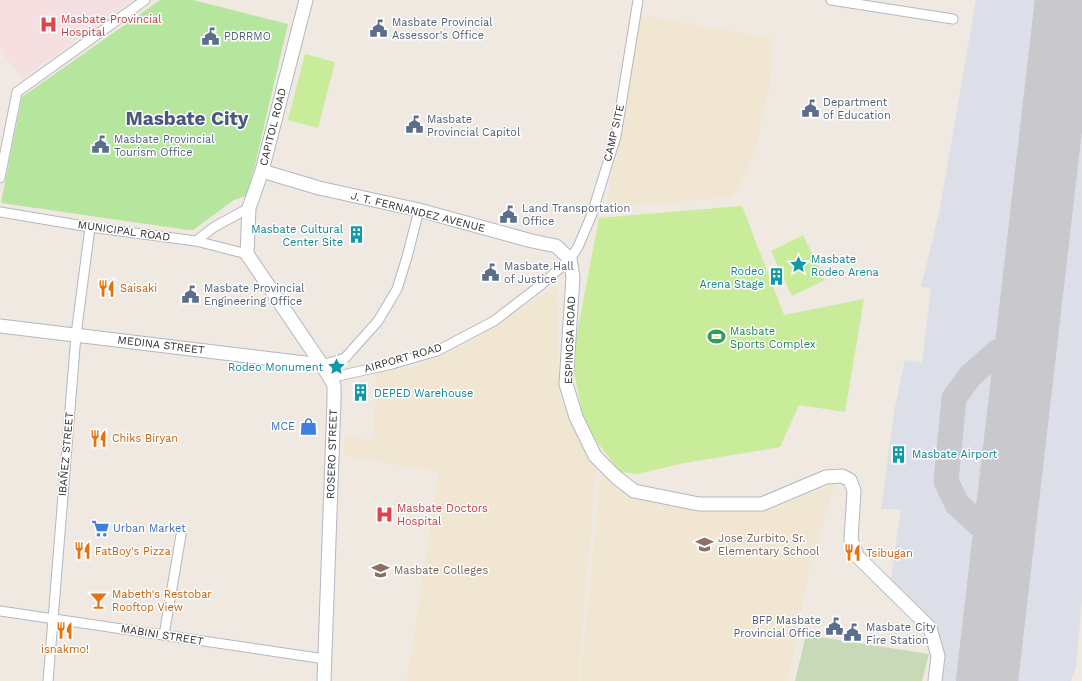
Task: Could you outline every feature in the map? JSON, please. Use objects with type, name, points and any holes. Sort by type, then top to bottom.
[{"type":"street","points":[[0,178],[17,92],[145,0]]},
{"type":"street","name":"CAPITOL ROAD","points":[[246,254],[249,208],[262,170],[306,0]]},
{"type":"street","name":"CAMP SITE","points":[[570,259],[578,248],[592,214],[616,136],[638,0]]},
{"type":"street","points":[[831,0],[953,20]]},
{"type":"street","name":"J. T. FERNANDEZ AVENUE","points":[[262,170],[318,188],[419,210],[532,241],[556,246],[570,259]]},
{"type":"street","points":[[196,241],[214,227],[249,208]]},
{"type":"street","points":[[322,365],[345,358],[378,321],[397,289],[419,210]]},
{"type":"street","name":"MUNICIPAL ROAD","points":[[0,212],[90,227],[196,241],[246,254]]},
{"type":"street","name":"IBAÑEZ STREET","points":[[48,681],[76,335],[90,227]]},
{"type":"street","name":"ROSERO STREET","points":[[246,254],[334,385],[324,681]]},
{"type":"street","name":"AIRPORT ROAD","points":[[329,378],[392,364],[437,351],[494,321],[541,285],[570,259]]},
{"type":"street","name":"ESPINOSA ROAD","points":[[570,259],[573,277],[566,384],[576,417],[595,456],[616,477],[634,491],[699,504],[762,504],[826,477],[842,476],[850,480],[854,491],[851,539],[857,556],[930,628],[938,656],[935,681]]},
{"type":"street","name":"MEDINA STREET","points":[[0,326],[322,365]]},
{"type":"street","points":[[345,358],[348,374]]},
{"type":"street","points":[[164,635],[181,535]]},
{"type":"street","name":"MABINI STREET","points":[[0,611],[324,659]]},
{"type":"shaded area","name":"Masbate Provincial Hospital","points":[[0,0],[132,0],[23,78],[0,51]]},
{"type":"shaded area","points":[[976,0],[1082,0],[1082,599],[1076,667],[1071,681],[941,681],[946,661],[941,641],[933,622],[891,579],[901,509],[881,509],[895,406],[905,360],[922,363],[931,288],[921,287],[940,208]]},
{"type":"shaded area","points":[[641,15],[773,39],[770,83],[756,146],[749,169],[732,197],[606,208]]},
{"type":"shaded area","points":[[557,286],[559,396],[596,469],[578,681],[407,681],[439,472],[343,455],[346,437],[373,440],[377,371],[409,368],[464,346]]},
{"type":"shaded area","name":"Jose Zurbito, Sr. Elementary School","points":[[601,473],[647,500],[689,506],[743,509],[766,510],[834,485],[807,579],[788,681],[580,681]]},
{"type":"green space","points":[[160,0],[193,0],[288,24],[255,165],[246,196],[234,200],[193,230],[1,203],[22,97]]},
{"type":"green space","points":[[305,54],[335,62],[318,128],[288,120]]},
{"type":"green space","name":"Masbate Sports Complex","points":[[742,206],[784,315],[864,299],[845,412],[799,405],[780,447],[684,463],[638,474],[620,472],[584,425],[572,359],[599,218]]},
{"type":"green space","name":"Masbate Rodeo Arena","points":[[803,235],[825,280],[792,296],[771,251]]},
{"type":"green space","points":[[806,635],[929,654],[922,681],[795,681]]},
{"type":"taxiway","points":[[1006,520],[992,528],[983,528],[957,504],[946,481],[954,398],[970,376],[997,352],[1021,341],[1027,336]]},
{"type":"taxiway","points":[[997,352],[1010,355],[1023,367]]},
{"type":"taxiway","points":[[983,528],[1002,554]]},
{"type":"runway","points":[[987,681],[1066,0]]},
{"type":"place","name":"Masbate Provincial Hospital","points":[[48,25]]},
{"type":"place","name":"Masbate Provincial Assessor's Office","points":[[379,28]]},
{"type":"place","name":"PDRRMO","points":[[211,36]]},
{"type":"place","name":"Department of Education","points":[[810,108]]},
{"type":"place","name":"Masbate Provincial Capitol","points":[[414,125]]},
{"type":"place","name":"Masbate Provincial Tourism Office","points":[[101,145]]},
{"type":"place","name":"Land Transportation Office","points":[[509,214]]},
{"type":"place","name":"Masbate Cultural Center Site","points":[[356,235]]},
{"type":"place","name":"Masbate Rodeo Arena","points":[[798,265]]},
{"type":"place","name":"Masbate Hall of Justice","points":[[491,272]]},
{"type":"place","name":"Rodeo Arena Stage","points":[[777,277]]},
{"type":"place","name":"Saisaki","points":[[107,288]]},
{"type":"place","name":"Masbate Provincial Engineering Office","points":[[191,294]]},
{"type":"place","name":"Masbate Sports Complex","points":[[717,337]]},
{"type":"place","name":"Rodeo Monument","points":[[336,367]]},
{"type":"place","name":"DEPED Warehouse","points":[[361,393]]},
{"type":"place","name":"MCE","points":[[308,426]]},
{"type":"place","name":"Chiks Biryan","points":[[99,438]]},
{"type":"place","name":"Masbate Airport","points":[[899,454]]},
{"type":"place","name":"Masbate Doctors Hospital","points":[[384,514]]},
{"type":"place","name":"Urban Market","points":[[100,528]]},
{"type":"place","name":"Jose Zurbito, Sr. Elementary School","points":[[705,544]]},
{"type":"place","name":"FatBoy's Pizza","points":[[82,551]]},
{"type":"place","name":"Tsibugan","points":[[853,553]]},
{"type":"place","name":"Masbate Colleges","points":[[381,570]]},
{"type":"place","name":"Mabeth's Restobar Rooftop View","points":[[99,600]]},
{"type":"place","name":"BFP Masbate Provincial Office","points":[[834,626]]},
{"type":"place","name":"isnakmo!","points":[[65,631]]},
{"type":"place","name":"Masbate City Fire Station","points":[[853,633]]},
{"type":"district","name":"Masbate City","points":[[187,118]]}]
